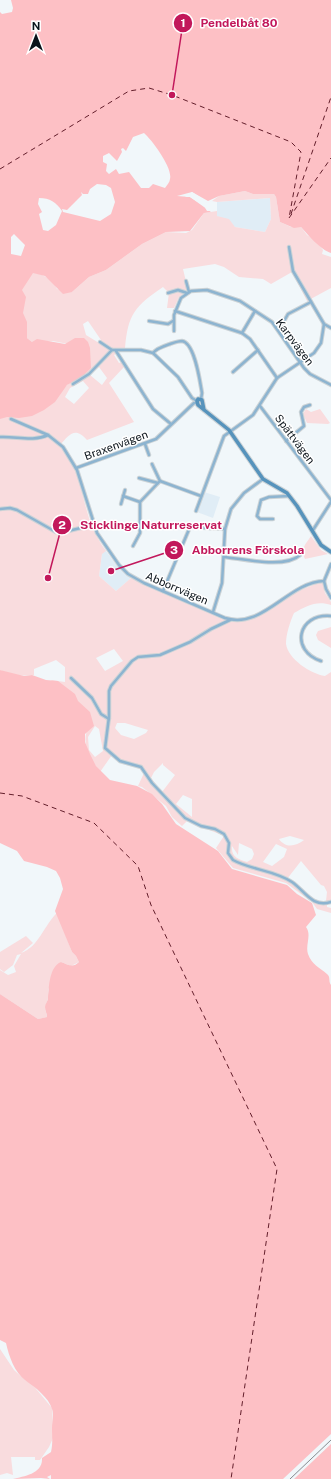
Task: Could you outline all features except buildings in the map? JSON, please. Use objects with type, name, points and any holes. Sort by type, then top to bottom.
[{"type":"street","points":[[289,247],[293,271],[324,324],[331,328]]},
{"type":"street","points":[[174,331],[175,311],[181,298],[188,292],[186,281]]},
{"type":"street","name":"Karpvägen","points":[[168,293],[178,290],[188,292],[207,290],[240,301],[272,322],[299,363],[310,374],[331,385]]},
{"type":"street","points":[[278,330],[288,314],[311,302]]},
{"type":"street","points":[[242,333],[255,310]]},
{"type":"street","points":[[175,311],[242,333],[250,339],[277,378]]},
{"type":"street","points":[[149,321],[168,324],[174,320]]},
{"type":"street","points":[[196,511],[224,436],[229,430],[253,415],[277,378],[314,353],[320,346],[324,324]]},
{"type":"street","points":[[153,353],[156,349],[176,342],[182,341],[186,343],[193,353],[202,393],[201,399],[204,410]]},
{"type":"street","points":[[100,342],[114,350],[153,409],[171,424]]},
{"type":"street","points":[[73,384],[89,374],[114,350],[141,350],[153,353],[183,383],[192,398],[204,410],[229,430],[262,479],[289,496],[313,530],[321,545],[331,552]]},
{"type":"street","points":[[233,372],[258,350]]},
{"type":"street","points":[[197,402],[201,399]]},
{"type":"street","name":"Braxenvägen","points":[[76,468],[156,439],[194,403],[197,402]]},
{"type":"street","points":[[286,441],[304,426],[301,412],[304,407],[310,405]]},
{"type":"street","name":"Spättvägen","points":[[260,406],[331,501]]},
{"type":"street","name":"Abborrvägen","points":[[11,419],[48,435],[63,447],[76,468],[87,498],[93,524],[103,543],[123,570],[139,581],[230,620]]},
{"type":"street","points":[[0,437],[12,439],[38,438],[48,435]]},
{"type":"street","points":[[145,444],[149,455]]},
{"type":"street","points":[[152,464],[159,482]]},
{"type":"street","points":[[139,478],[159,482],[201,496]]},
{"type":"street","points":[[213,612],[222,583],[225,529],[231,510],[234,503],[244,493],[262,479]]},
{"type":"street","points":[[133,546],[140,533],[140,502],[159,482]]},
{"type":"street","points":[[121,504],[125,490]]},
{"type":"street","points":[[123,496],[140,502]]},
{"type":"street","points":[[273,519],[260,518],[257,516],[261,500],[269,496],[289,496]]},
{"type":"street","points":[[313,530],[331,501]]},
{"type":"street","points":[[0,509],[6,507],[17,510],[56,532],[64,532],[93,524]]},
{"type":"street","points":[[163,591],[190,527],[225,529]]},
{"type":"street","points":[[224,557],[280,562],[300,555]]},
{"type":"street","points":[[331,564],[324,581],[331,598]]},
{"type":"street","points":[[324,581],[314,583],[288,595],[264,612],[239,620],[230,620],[172,650],[154,656],[138,657],[132,661],[111,686],[109,719],[104,743],[108,752],[124,762],[141,767],[152,783],[185,818],[201,826],[215,829],[224,834],[229,843],[228,853],[233,860],[287,880],[314,902],[324,904],[331,902]]},
{"type":"street","points":[[321,660],[312,656],[305,649],[302,641],[302,632],[304,626],[317,616],[331,616]]},
{"type":"street","points":[[71,678],[89,694],[101,714],[109,719]]},
{"type":"shaded area","points":[[11,0],[331,0],[331,253],[319,246],[301,227],[294,228],[280,222],[276,197],[274,194],[253,194],[245,191],[219,196],[208,201],[192,192],[185,197],[190,197],[211,212],[204,213],[190,231],[166,232],[142,244],[106,270],[89,277],[72,292],[63,294],[45,276],[33,273],[22,290],[26,297],[23,313],[27,322],[27,338],[32,342],[37,339],[65,344],[75,338],[84,338],[88,342],[90,348],[91,368],[82,377],[67,385],[55,402],[44,410],[32,416],[19,418],[7,417],[0,419],[0,12],[2,14],[12,12],[13,8]],"holes":[[[144,133],[161,154],[170,174],[170,181],[165,188],[153,184],[149,188],[141,188],[129,172],[119,174],[116,169],[109,174],[106,171],[107,164],[103,162],[103,156],[109,153],[117,161],[122,152],[121,149],[123,148],[126,151],[133,137]],[[97,184],[106,185],[111,188],[115,202],[111,214],[100,221],[63,212],[62,209],[67,210],[82,195],[81,192],[83,194],[88,194],[90,189]],[[39,198],[50,200],[62,211],[56,225],[48,231],[43,230],[39,214],[42,212],[38,204]],[[14,234],[25,245],[21,256],[11,254],[11,237]]]},
{"type":"shaded area","points":[[245,191],[253,194],[274,194],[276,197],[280,222],[291,227],[301,227],[323,250],[322,254],[331,257],[331,288],[307,301],[292,272],[271,284],[263,279],[239,277],[224,267],[215,264],[183,269],[188,290],[179,297],[174,308],[167,308],[169,293],[163,287],[139,306],[128,327],[125,348],[114,355],[119,363],[122,362],[124,367],[109,383],[134,422],[87,440],[79,433],[72,434],[69,435],[60,445],[66,451],[75,469],[91,523],[96,536],[106,551],[102,554],[99,576],[116,591],[131,578],[230,622],[248,620],[262,614],[297,592],[318,583],[323,583],[325,593],[331,602],[331,605],[316,603],[294,613],[288,628],[286,644],[291,655],[307,669],[319,675],[325,676],[331,672],[331,903],[327,905],[327,907],[331,908],[331,913],[317,909],[312,902],[286,883],[233,868],[216,848],[224,836],[187,821],[182,826],[172,817],[166,806],[142,787],[138,786],[144,773],[139,767],[125,764],[112,755],[100,772],[87,749],[86,737],[90,725],[51,680],[65,682],[65,667],[56,660],[34,669],[34,675],[14,676],[0,670],[0,418],[64,388],[88,370],[68,344],[53,341],[32,342],[27,338],[21,314],[19,291],[32,272],[40,274],[53,282],[57,289],[72,292],[89,277],[106,270],[142,244],[166,232],[186,233],[192,230],[204,213],[217,211],[217,216],[229,219],[235,227],[265,232],[271,219],[270,198],[217,202],[212,201],[219,196]],"holes":[[[88,321],[101,340],[99,343],[86,335],[83,324]],[[99,367],[107,378],[102,385],[90,375]],[[83,381],[89,388],[74,404],[65,397],[70,388]],[[114,649],[123,661],[105,671],[96,658]],[[117,723],[125,723],[148,730],[146,733],[134,739],[121,735],[115,728]],[[95,726],[99,729],[103,751],[95,757],[89,750],[88,737]],[[163,763],[163,765],[175,775],[162,792],[151,778],[154,772]],[[183,795],[192,799],[192,817],[176,804]],[[290,836],[304,840],[291,846],[279,839]],[[239,843],[252,849],[254,854],[252,859],[247,862],[238,859],[233,853],[232,846],[238,855]],[[276,844],[287,849],[284,857],[272,866],[263,862]],[[301,861],[321,885],[324,886],[327,892],[326,901],[312,898],[293,882],[287,879]]]},
{"type":"shaded area","points":[[270,198],[271,219],[265,232],[235,227],[217,216],[217,202]]},
{"type":"shaded area","points":[[306,409],[311,412],[320,409],[330,423],[307,423],[303,414]]},
{"type":"shaded area","points":[[204,492],[220,497],[213,518],[197,512]]},
{"type":"shaded area","points":[[311,536],[321,550],[328,554],[305,559],[303,550]]},
{"type":"shaded area","points":[[103,547],[117,566],[131,578],[116,591],[99,576]]},
{"type":"shaded area","points":[[331,627],[331,648],[318,640],[316,635],[318,631]]},
{"type":"shaded area","points":[[0,670],[24,676],[32,675],[46,680],[58,681],[75,694],[78,701],[90,712],[94,726],[85,734],[85,742],[96,766],[110,780],[137,786],[152,794],[162,804],[176,824],[218,851],[232,869],[287,885],[297,894],[312,903],[316,915],[306,927],[308,930],[307,951],[314,963],[328,975],[331,985],[331,1479],[51,1479],[51,1475],[47,1477],[50,1479],[13,1479],[36,1471],[39,1468],[42,1458],[51,1452],[53,1413],[45,1397],[18,1373],[10,1358],[6,1343],[0,1340],[0,994],[38,1019],[47,1017],[45,1006],[48,999],[50,978],[54,968],[61,962],[73,965],[79,962],[72,952],[55,911],[63,889],[56,871],[24,861],[17,851],[0,843]]},
{"type":"shaded area","points":[[57,913],[72,952],[79,962],[71,966],[61,962],[48,990],[48,998],[45,1008],[47,1017],[38,1019],[0,994],[0,970],[8,975],[16,972],[14,966],[21,954],[17,955],[13,965],[4,972],[0,969],[0,952],[26,936],[33,943],[21,953],[27,950],[37,941],[48,923]]},
{"type":"shaded area","points":[[0,1349],[14,1370],[26,1381],[32,1384],[52,1408],[53,1438],[49,1447],[40,1460],[35,1460],[35,1457],[11,1457],[13,1475],[7,1473],[0,1475]]},
{"type":"pier","points":[[192,192],[206,201],[214,201],[205,203],[194,195],[190,195],[213,211],[207,211],[204,206],[190,197],[177,196]]},
{"type":"pier","points":[[331,1434],[331,1444],[294,1479],[283,1479]]},
{"type":"ferry route","points":[[0,169],[129,91],[149,88],[172,95],[291,142],[301,152],[289,218]]},
{"type":"ferry route","points":[[291,214],[331,97]]},
{"type":"ferry route","points":[[289,218],[331,158]]},
{"type":"ferry route","points":[[0,793],[22,796],[94,823],[138,866],[151,905],[277,1169],[231,1479]]},
{"type":"tram line","points":[[290,1479],[331,1440]]},
{"type":"place","name":"Pendelbåt 80","points":[[172,95]]},
{"type":"place","name":"Abborrens Förskola","points":[[111,571]]},
{"type":"place","name":"Sticklinge Naturreservat","points":[[48,578]]}]
